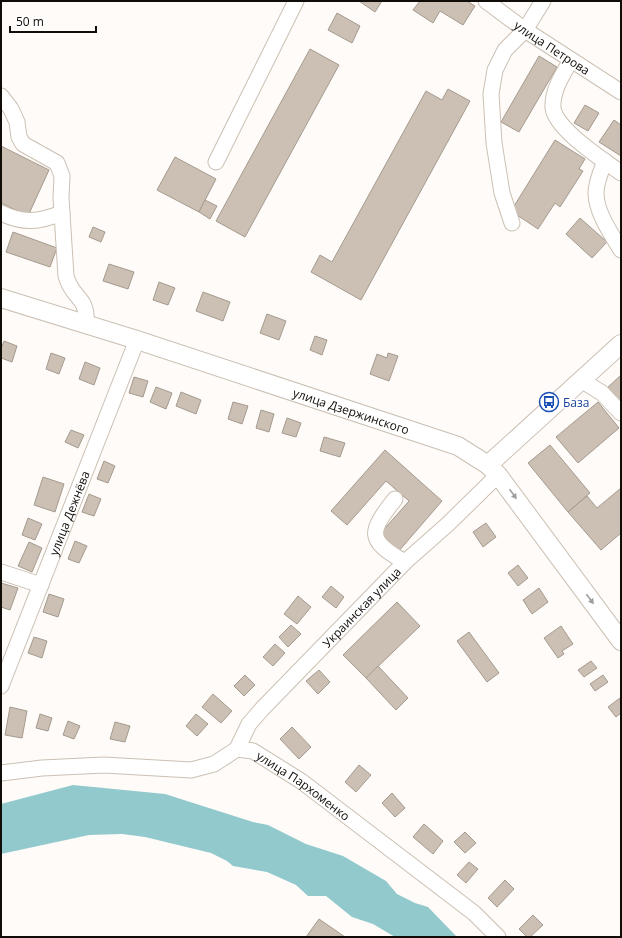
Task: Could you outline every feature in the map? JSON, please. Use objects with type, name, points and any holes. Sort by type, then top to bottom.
[{"type":"main road","name":"улица Дзержинского","points":[[1,298],[137,340],[458,446],[493,470],[621,641]]},
{"type":"main road","name":"Украинская улица","points":[[493,470],[582,380],[621,344]]},
{"type":"street","points":[[216,162],[296,1]]},
{"type":"street","name":"улица Петрова","points":[[486,1],[525,30],[621,92]]},
{"type":"street","points":[[512,223],[502,193],[494,143],[492,94],[495,70],[505,50],[525,30],[543,1]]},
{"type":"street","points":[[571,60],[556,87],[553,108],[558,120],[571,136],[621,173]]},
{"type":"street","points":[[1,96],[14,115],[20,137],[24,144],[57,163],[62,176],[62,213],[66,276],[69,287],[84,302],[87,311],[86,324]]},
{"type":"street","points":[[605,161],[598,180],[596,194],[599,209],[621,250]]},
{"type":"street","points":[[1,213],[25,222],[47,219],[62,213]]},
{"type":"street","name":"улица Дежнёва","points":[[1,686],[137,340]]},
{"type":"street","points":[[582,380],[602,393],[621,413]]},
{"type":"street","name":"Украинская улица","points":[[237,749],[249,724],[262,709],[405,562],[448,524],[493,470]]},
{"type":"street","points":[[395,499],[378,520],[375,531],[377,539],[387,552],[405,562]]},
{"type":"street","points":[[1,572],[41,585]]},
{"type":"street","points":[[1,773],[42,768],[104,765],[191,770],[214,764],[237,749]]},
{"type":"street","name":"улица Пархоменко","points":[[237,749],[253,751],[301,781],[474,913],[498,937]]},
{"type":"water","points":[[73,785],[165,794],[253,822],[268,825],[306,844],[343,856],[386,881],[397,894],[415,903],[428,907],[457,937],[395,937],[373,924],[352,917],[326,896],[308,896],[296,885],[267,872],[233,866],[227,861],[211,853],[145,837],[122,834],[89,835],[1,854],[1,804]]},
{"type":"building","points":[[359,1],[382,1],[375,12]]},
{"type":"building","points":[[420,1],[467,1],[475,6],[463,25],[440,11],[433,23],[413,10]]},
{"type":"building","points":[[337,13],[360,26],[352,43],[328,30]]},
{"type":"building","points":[[310,49],[339,65],[245,237],[216,221]]},
{"type":"building","points":[[539,56],[557,67],[519,132],[501,122]]},
{"type":"building","points":[[448,89],[470,101],[361,300],[311,272],[320,255],[332,262],[426,91],[442,100]]},
{"type":"building","points":[[585,105],[599,113],[588,131],[574,123]]},
{"type":"building","points":[[614,120],[621,125],[621,156],[599,142]]},
{"type":"building","points":[[555,140],[585,159],[579,169],[583,171],[560,207],[555,203],[538,229],[511,211]]},
{"type":"building","points":[[1,146],[49,170],[28,216],[1,203]]},
{"type":"building","points":[[175,157],[216,179],[199,212],[157,190]]},
{"type":"building","points":[[205,200],[217,206],[210,219],[199,212]]},
{"type":"building","points":[[580,218],[607,242],[592,258],[566,234]]},
{"type":"building","points":[[93,227],[105,232],[101,242],[89,237]]},
{"type":"building","points":[[13,232],[57,248],[50,267],[6,252]]},
{"type":"building","points":[[109,264],[134,272],[128,289],[103,281]]},
{"type":"building","points":[[159,282],[175,288],[168,305],[153,300]]},
{"type":"building","points":[[203,292],[230,302],[223,321],[196,311]]},
{"type":"building","points":[[267,314],[286,321],[279,340],[260,333]]},
{"type":"building","points":[[315,336],[327,340],[322,355],[310,350]]},
{"type":"building","points":[[4,341],[17,346],[12,362],[1,358],[1,349]]},
{"type":"building","points":[[51,353],[65,358],[59,374],[46,369]]},
{"type":"building","points":[[388,353],[398,356],[389,381],[370,374],[377,354],[387,358]]},
{"type":"building","points":[[85,362],[100,368],[94,385],[79,379]]},
{"type":"building","points":[[621,375],[621,405],[606,389]]},
{"type":"building","points":[[134,377],[148,381],[143,397],[129,393]]},
{"type":"building","points":[[156,387],[172,393],[166,409],[150,402]]},
{"type":"building","points":[[181,392],[201,400],[196,414],[176,406]]},
{"type":"building","points":[[233,402],[248,406],[242,424],[228,419]]},
{"type":"building","points":[[598,402],[619,428],[578,463],[556,437]]},
{"type":"building","points":[[261,410],[274,414],[269,432],[256,428]]},
{"type":"building","points":[[287,418],[301,423],[296,437],[282,433]]},
{"type":"building","points":[[71,430],[84,435],[78,448],[65,442]]},
{"type":"building","points":[[324,437],[345,443],[340,457],[320,451]]},
{"type":"building","points":[[550,445],[590,493],[568,512],[528,463]]},
{"type":"building","points":[[385,450],[442,501],[398,552],[379,535],[409,501],[386,481],[347,525],[331,511]]},
{"type":"building","points":[[104,461],[115,466],[108,483],[97,479]]},
{"type":"building","points":[[43,477],[64,484],[55,512],[34,505]]},
{"type":"building","points":[[621,488],[621,533],[601,550],[568,512],[587,496],[597,508]]},
{"type":"building","points":[[89,494],[101,499],[94,516],[82,512]]},
{"type":"building","points":[[28,518],[42,524],[35,540],[22,535]]},
{"type":"building","points":[[486,523],[496,537],[483,547],[473,532]]},
{"type":"building","points":[[75,541],[87,546],[79,563],[68,559]]},
{"type":"building","points":[[29,542],[42,548],[32,572],[18,566]]},
{"type":"building","points":[[518,565],[528,578],[518,586],[508,573]]},
{"type":"building","points":[[1,583],[18,588],[10,610],[1,607]]},
{"type":"building","points":[[331,586],[344,597],[336,608],[322,597]]},
{"type":"building","points":[[539,588],[548,602],[532,614],[523,600]]},
{"type":"building","points":[[49,594],[64,599],[58,617],[43,612]]},
{"type":"building","points":[[298,596],[311,607],[297,624],[284,614]]},
{"type":"building","points":[[397,602],[420,626],[366,678],[343,655]]},
{"type":"building","points":[[291,625],[301,634],[288,647],[279,637]]},
{"type":"building","points":[[561,626],[573,644],[562,651],[564,654],[558,658],[544,638]]},
{"type":"building","points":[[469,632],[499,673],[487,682],[457,641]]},
{"type":"building","points":[[34,637],[47,641],[42,658],[28,653]]},
{"type":"building","points":[[275,644],[285,653],[273,666],[263,657]]},
{"type":"building","points":[[591,661],[597,668],[584,677],[578,670]]},
{"type":"building","points":[[378,666],[408,698],[396,710],[366,678]]},
{"type":"building","points":[[319,670],[330,682],[318,694],[306,681]]},
{"type":"building","points":[[245,675],[255,685],[244,696],[234,686]]},
{"type":"building","points":[[603,675],[608,682],[595,691],[590,684]]},
{"type":"building","points":[[213,694],[232,711],[221,723],[202,707]]},
{"type":"building","points":[[620,698],[621,713],[616,717],[608,707]]},
{"type":"building","points":[[10,707],[27,711],[22,738],[5,735]]},
{"type":"building","points":[[40,714],[52,718],[48,731],[36,728]]},
{"type":"building","points":[[196,714],[208,724],[197,736],[186,726]]},
{"type":"building","points":[[68,721],[80,726],[74,739],[63,735]]},
{"type":"building","points":[[115,722],[130,726],[125,742],[110,739]]},
{"type":"building","points":[[292,727],[311,747],[299,759],[280,739]]},
{"type":"building","points":[[359,765],[371,775],[356,792],[345,782]]},
{"type":"building","points":[[392,793],[405,808],[395,817],[382,803]]},
{"type":"building","points":[[424,824],[443,841],[433,854],[413,837]]},
{"type":"building","points":[[465,832],[476,843],[465,853],[454,842]]},
{"type":"building","points":[[469,862],[478,869],[466,883],[457,875]]},
{"type":"building","points":[[505,880],[514,889],[497,907],[488,898]]},
{"type":"building","points":[[533,915],[543,925],[530,937],[527,937],[519,929]]},
{"type":"building","points":[[319,919],[345,937],[306,937]]},
{"type":"place","name":"База","points":[[549,402]]}]
